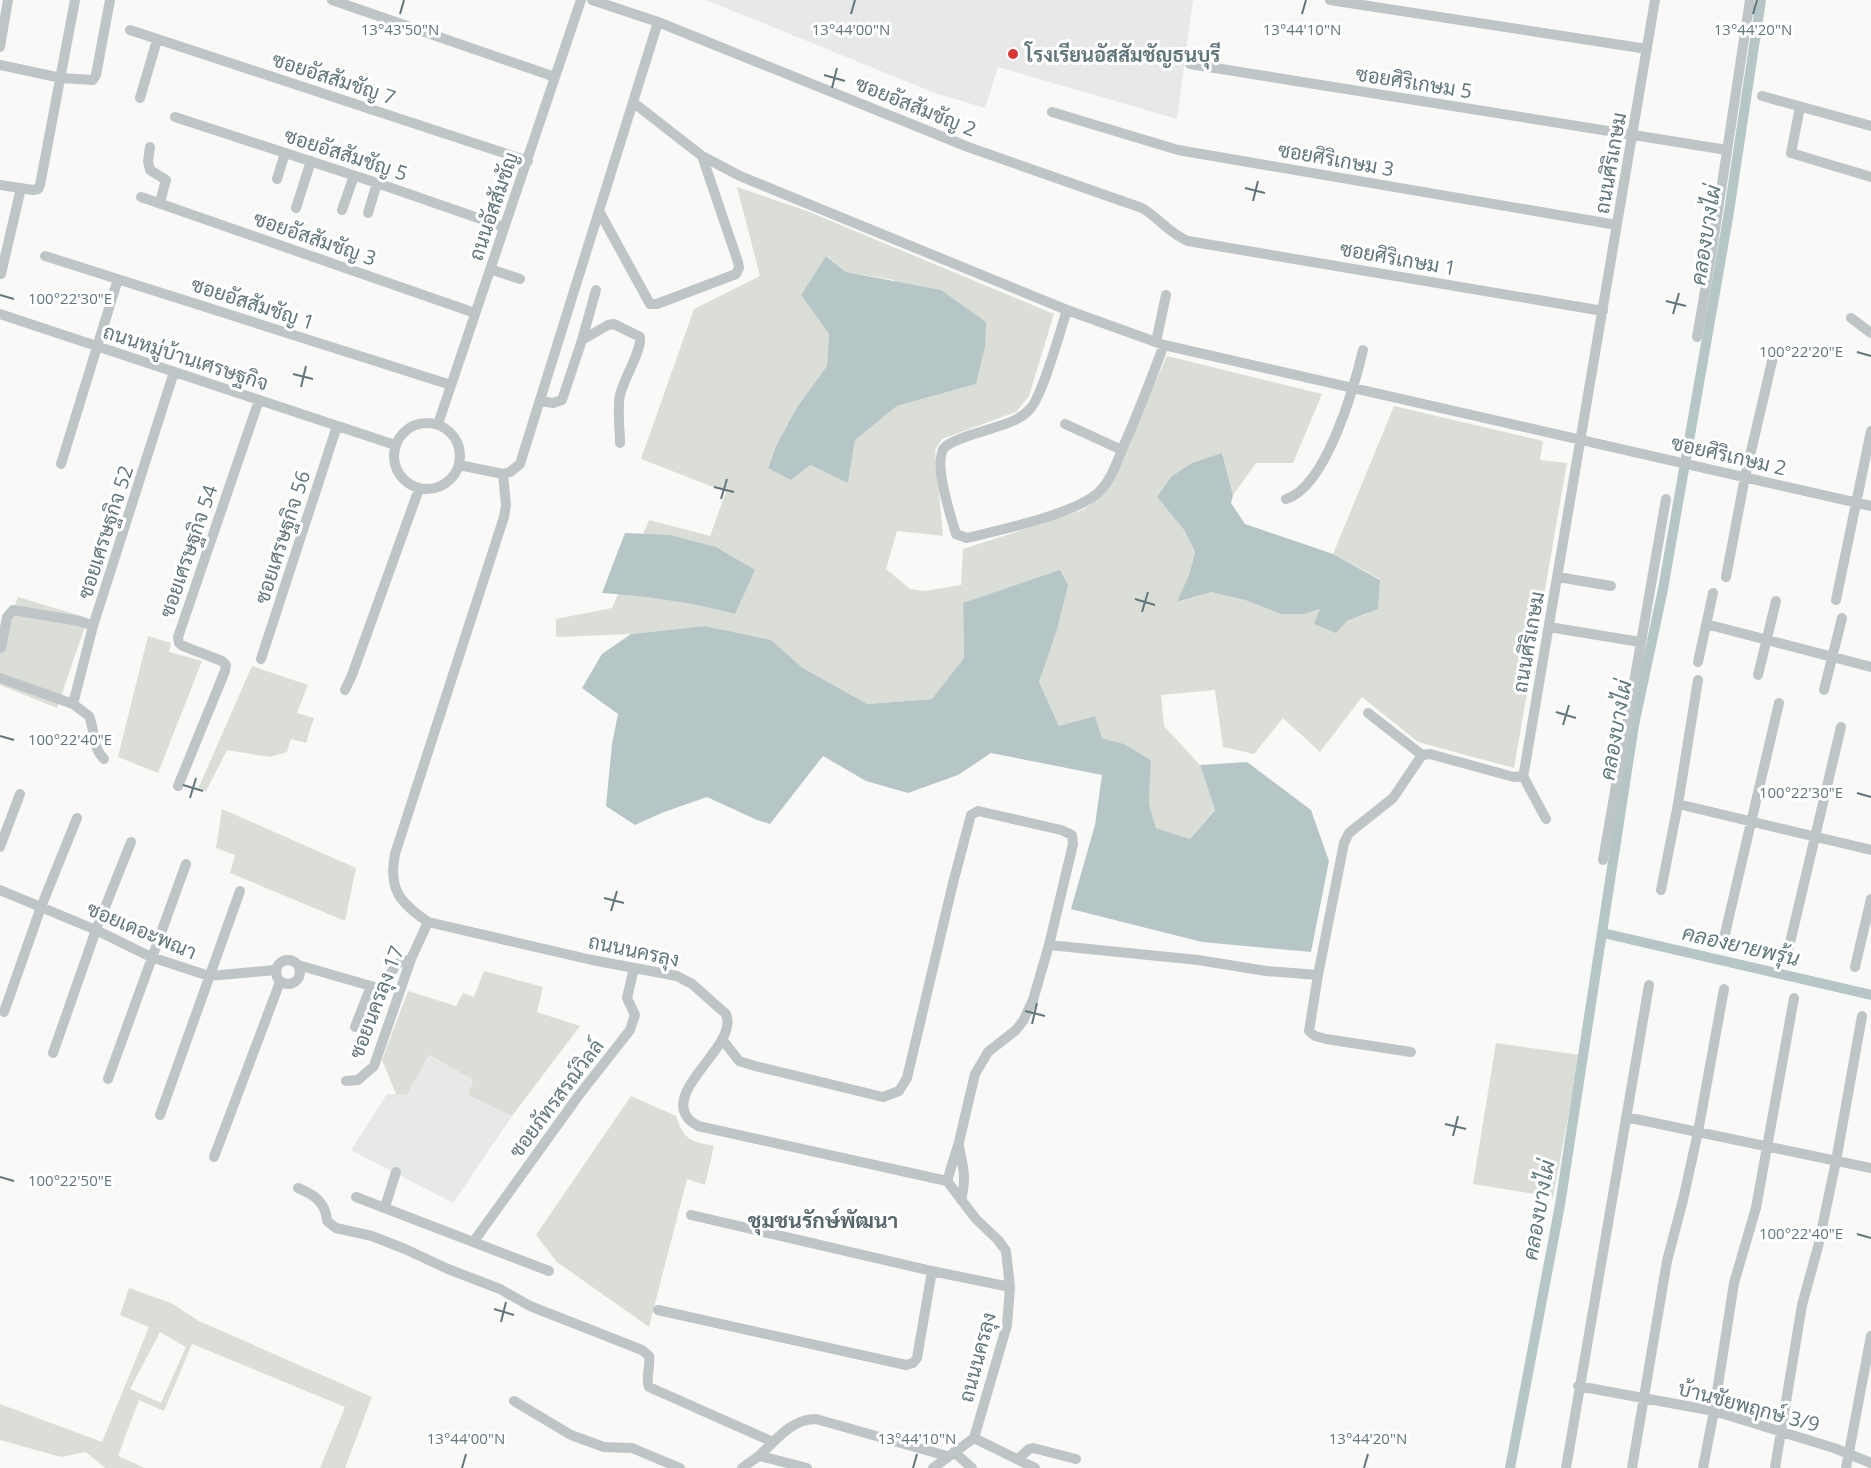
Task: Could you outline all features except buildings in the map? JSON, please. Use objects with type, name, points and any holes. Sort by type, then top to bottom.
[{"type":"street","points":[[0,47],[8,0]]},
{"type":"street","points":[[0,185],[33,190],[38,189],[40,185],[75,0]]},
{"type":"street","points":[[0,65],[61,78],[93,80],[96,75],[110,0]]},
{"type":"street","points":[[332,0],[555,77]]},
{"type":"street","name":"ถนนอัสสัมชัญ","points":[[438,424],[581,0]]},
{"type":"street","name":"ซอยอัสสัมชัญ 2","points":[[592,0],[658,22],[969,147],[1142,208],[1154,215],[1169,231],[1188,241]]},
{"type":"street","points":[[1330,0],[1647,49]]},
{"type":"street","name":"ถนนศิริเกษม","points":[[1523,776],[1656,0]]},
{"type":"street","points":[[1696,337],[1711,256],[1750,0]]},
{"type":"street","points":[[459,465],[503,474],[510,472],[520,464],[658,22]]},
{"type":"street","name":"ซอยอัสสัมชัญ 7","points":[[130,30],[528,161]]},
{"type":"street","points":[[140,98],[157,40]]},
{"type":"street","name":"ซอยศิริเกษม 5","points":[[1190,64],[1727,150]]},
{"type":"street","points":[[1762,96],[1871,126]]},
{"type":"street","name":"ซอยศิริเกษม 2","points":[[633,103],[702,156],[751,180],[1067,310],[1160,344],[1871,506]]},
{"type":"street","points":[[1800,107],[1791,153],[1871,177]]},
{"type":"street","name":"ซอยศิริเกษม 3","points":[[1052,112],[1178,150],[1617,225]]},
{"type":"street","name":"ซอยอัสสัมชัญ 5","points":[[176,117],[377,183],[504,228]]},
{"type":"street","points":[[150,147],[148,160],[150,170],[166,180],[160,202]]},
{"type":"street","points":[[277,179],[285,153]]},
{"type":"street","points":[[599,211],[650,304],[668,300],[736,274],[739,268],[738,262],[702,156]]},
{"type":"street","points":[[296,208],[310,161]]},
{"type":"street","points":[[342,210],[354,176]]},
{"type":"street","points":[[368,213],[377,183]]},
{"type":"street","points":[[1,274],[21,188]]},
{"type":"street","name":"ซอยอัสสัมชัญ 3","points":[[141,197],[475,313]]},
{"type":"street","name":"ซอยศิริเกษม 1","points":[[1188,241],[1603,311]]},
{"type":"street","name":"ซอยอัสสัมชัญ 1","points":[[45,256],[451,385]]},
{"type":"street","points":[[490,269],[520,279]]},
{"type":"street","points":[[61,464],[118,279]]},
{"type":"street","points":[[540,401],[553,403],[562,399],[566,394],[596,290]]},
{"type":"street","points":[[1067,310],[1051,359],[1030,409],[1020,418],[1009,423],[955,441],[945,447],[941,453],[940,470],[956,534],[967,538],[1048,516],[1091,498],[1107,482],[1122,450],[1160,344],[1166,295]]},
{"type":"street","name":"ถนนหมู่บ้านเศรษฐกิจ","points":[[0,314],[395,445]]},
{"type":"street","points":[[1851,318],[1871,333]]},
{"type":"street","points":[[582,339],[614,324],[640,337],[639,348],[620,394],[620,443]]},
{"type":"street","points":[[1286,500],[1295,497],[1313,478],[1334,438],[1354,389],[1363,350]]},
{"type":"street","points":[[1726,577],[1745,477],[1774,354]]},
{"type":"street","name":"ซอยเศรษฐกิจ 52","points":[[73,704],[93,626],[174,372]]},
{"type":"street","name":"ซอยเศรษฐกิจ 54","points":[[178,786],[226,665],[222,661],[183,646],[179,643],[178,637],[259,400]]},
{"type":"street","points":[[438,424],[450,432],[458,442],[459,465],[452,478],[443,486],[431,490],[418,489],[406,482],[397,471],[394,457],[395,445],[404,432],[415,425],[438,424]]},
{"type":"street","points":[[1065,424],[1122,450]]},
{"type":"street","name":"ซอยเศรษฐกิจ 56","points":[[261,658],[337,426]]},
{"type":"street","points":[[1836,600],[1871,431]]},
{"type":"street","name":"ถนนนครลุง","points":[[503,474],[506,505],[504,517],[399,841],[392,878],[398,895],[410,910],[428,922],[677,976],[692,984],[726,1014],[729,1020],[728,1028],[722,1039],[684,1095],[683,1108],[687,1118],[698,1126],[947,1181],[975,1219],[998,1240],[1006,1251],[1010,1287],[1006,1325],[974,1438]]},
{"type":"street","points":[[345,690],[418,489]]},
{"type":"street","points":[[1603,860],[1666,500]]},
{"type":"street","points":[[1558,577],[1611,586]]},
{"type":"street","points":[[1698,662],[1713,594]]},
{"type":"street","points":[[1758,675],[1776,601]]},
{"type":"street","points":[[1,648],[7,617],[13,610],[79,621],[93,626]]},
{"type":"street","points":[[1824,690],[1842,618]]},
{"type":"street","points":[[1706,624],[1871,667]]},
{"type":"street","points":[[1549,627],[1640,642]]},
{"type":"street","points":[[0,678],[73,704],[89,716],[96,747],[104,759]]},
{"type":"street","points":[[1660,890],[1678,804],[1698,680]]},
{"type":"street","points":[[1724,938],[1779,703]]},
{"type":"street","points":[[1368,713],[1422,755],[1430,754],[1514,777],[1523,776],[1546,819]]},
{"type":"street","points":[[1789,947],[1841,727]]},
{"type":"street","points":[[1412,1052],[1326,1040],[1315,1036],[1310,1031],[1318,975],[1344,843],[1349,833],[1393,798],[1422,755]]},
{"type":"street","points":[[0,848],[20,794]]},
{"type":"street","points":[[1678,804],[1871,850]]},
{"type":"street","points":[[722,1039],[739,1061],[755,1066],[883,1097],[899,1091],[907,1078],[969,819],[978,811],[1072,834],[1074,844],[1037,987],[1023,1022],[988,1052],[975,1074],[947,1181]]},
{"type":"street","points":[[4,1012],[40,907],[77,818]]},
{"type":"street","points":[[54,1053],[96,930],[131,842]]},
{"type":"street","points":[[108,1079],[186,864]]},
{"type":"street","name":"ซอยเดอะพณา","points":[[0,890],[96,930],[151,957],[209,976],[275,970],[279,963],[286,960],[371,986]]},
{"type":"street","points":[[160,1115],[240,891]]},
{"type":"street","points":[[1855,967],[1871,899]]},
{"type":"street","name":"ซอยนครลุง 17","points":[[346,1081],[358,1080],[374,1066],[411,959],[428,922]]},
{"type":"street","points":[[1049,945],[1318,975]]},
{"type":"street","points":[[355,1027],[371,986],[378,988],[396,964],[411,959]]},
{"type":"street","points":[[275,970],[280,982],[287,985],[295,983],[300,976],[298,965]]},
{"type":"street","name":"ซอยภัทรสรณ์วิลล์","points":[[474,1241],[579,1095],[630,1030],[635,1015],[627,998],[634,968]]},
{"type":"street","points":[[214,1157],[280,982]]},
{"type":"street","points":[[1566,1468],[1578,1386],[1649,985]]},
{"type":"street","points":[[1632,1468],[1667,1261],[1698,1132],[1724,989]]},
{"type":"street","points":[[1703,1468],[1734,1283],[1756,1208],[1794,998]]},
{"type":"street","points":[[1775,1468],[1803,1300],[1818,1248],[1862,1016]]},
{"type":"street","points":[[1626,1117],[1871,1168]]},
{"type":"street","points":[[959,1142],[965,1174],[961,1200]]},
{"type":"street","points":[[385,1207],[396,1172]]},
{"type":"street","points":[[298,1188],[317,1198],[327,1215],[327,1221],[336,1228],[372,1236],[405,1249],[500,1289],[531,1306],[642,1350],[649,1356],[647,1383],[649,1387],[773,1442]]},
{"type":"street","points":[[356,1197],[549,1271]]},
{"type":"street","points":[[691,1215],[1010,1287]]},
{"type":"street","points":[[658,1310],[906,1365],[913,1363],[917,1358],[932,1271]]},
{"type":"street","points":[[1846,1468],[1871,1336]]},
{"type":"street","name":"บ้านชัยพฤกษ์ 3/9","points":[[1578,1386],[1714,1411],[1781,1431],[1871,1463]]},
{"type":"street","points":[[514,1401],[572,1435],[604,1447],[632,1448],[680,1468]]},
{"type":"street","points":[[742,1468],[760,1456],[796,1422],[816,1419],[950,1454],[972,1468]]},
{"type":"street","points":[[933,1468],[974,1438],[1035,1468]]},
{"type":"street","points":[[1018,1459],[1033,1448],[1076,1459]]},
{"type":"street","points":[[760,1456],[807,1468]]},
{"type":"shaded area","name":"โรงเรียนอัสสัมชัญธนบุรี","points":[[706,0],[1193,0],[1177,119],[998,67],[985,108],[935,93]]},
{"type":"shaded area","points":[[737,187],[807,211],[1054,314],[1029,396],[1016,412],[942,439],[935,450],[943,536],[897,531],[886,569],[910,589],[925,591],[961,585],[963,549],[1083,510],[1106,492],[1167,356],[1322,394],[1293,463],[1256,463],[1233,495],[1222,453],[1157,497],[1184,530],[1195,552],[1178,602],[1211,592],[1245,600],[1281,614],[1321,609],[1347,621],[1367,614],[1380,579],[1333,554],[1394,406],[1543,441],[1540,460],[1567,463],[1514,768],[1418,742],[1362,697],[1320,752],[1283,718],[1254,754],[1223,747],[1215,690],[1161,695],[1164,726],[1200,765],[1215,809],[1190,839],[1156,828],[1149,804],[1151,760],[1124,744],[1102,738],[1095,716],[1059,726],[1039,682],[1056,633],[963,603],[964,658],[933,699],[867,704],[803,668],[771,640],[705,626],[631,634],[556,637],[556,619],[612,608],[649,520],[710,536],[726,492],[641,459],[694,309],[760,276]],"holes":[[[827,256],[846,272],[894,280],[976,384],[897,406],[855,440],[848,483],[810,465],[768,467],[776,446],[797,407],[827,366],[829,334],[801,295]]]},
{"type":"shaded area","points":[[826,256],[846,272],[941,290],[986,322],[985,346],[976,384],[897,406],[855,440],[848,483],[810,465],[791,480],[768,468],[776,446],[797,407],[827,366],[829,334],[801,295]]},
{"type":"shaded area","points":[[1222,453],[1233,495],[1231,503],[1245,524],[1333,554],[1380,580],[1378,609],[1347,621],[1336,633],[1314,624],[1320,609],[1303,614],[1281,614],[1245,600],[1211,592],[1177,602],[1189,575],[1195,552],[1184,530],[1157,497],[1172,476],[1192,463]]},
{"type":"shaded area","points":[[625,533],[670,535],[716,547],[755,570],[735,614],[669,600],[602,593]]},
{"type":"shaded area","points":[[1060,570],[1068,585],[1056,633],[1039,682],[1059,726],[1095,716],[1102,738],[1124,744],[1151,760],[1149,804],[1156,828],[1190,839],[1215,810],[1200,765],[1247,762],[1311,810],[1329,861],[1311,952],[1202,942],[1071,909],[1095,825],[1102,775],[991,753],[958,775],[908,793],[866,781],[823,756],[770,824],[707,797],[635,825],[606,806],[612,744],[618,714],[582,688],[602,654],[631,634],[705,626],[771,640],[803,668],[867,704],[932,699],[964,658],[963,603]]},
{"type":"shaded area","points":[[18,597],[88,618],[57,708],[0,685],[0,647]]},
{"type":"shaded area","points":[[148,636],[171,643],[169,652],[202,661],[158,773],[118,757]]},
{"type":"shaded area","points":[[252,666],[308,685],[297,713],[314,718],[306,743],[291,739],[287,752],[270,757],[227,750],[206,791],[198,789]]},
{"type":"shaded area","points":[[222,809],[356,868],[345,921],[230,873],[235,855],[216,848]]},
{"type":"shaded area","points":[[484,971],[543,987],[537,1012],[580,1026],[512,1116],[468,1095],[473,1080],[429,1055],[407,1094],[396,1094],[382,1060],[408,991],[456,1006],[463,993],[474,997]]},
{"type":"shaded area","points":[[1496,1043],[1580,1055],[1553,1197],[1473,1184]]},
{"type":"shaded area","points":[[428,1055],[473,1080],[468,1095],[512,1116],[453,1203],[351,1150],[387,1094],[407,1094]]},
{"type":"shaded area","points":[[631,1096],[676,1116],[685,1135],[699,1143],[714,1146],[705,1185],[687,1179],[649,1327],[557,1262],[536,1235]]},
{"type":"shaded area","points":[[129,1288],[171,1303],[199,1321],[372,1397],[345,1468],[320,1468],[345,1407],[192,1344],[164,1411],[139,1400],[118,1456],[145,1468],[105,1468],[86,1452],[61,1457],[0,1440],[0,1404],[102,1442],[149,1327],[120,1315]],"holes":[[[160,1332],[186,1347],[161,1403],[130,1389]]]},
{"type":"waterway","name":"คลองบางไผ่","points":[[1510,1468],[1560,1205],[1634,725],[1663,589],[1728,218],[1761,0]]},
{"type":"waterway","name":"คลองยายพรุ้น","points":[[1603,933],[1871,995]]},
{"type":"place","name":"โรงเรียนอัสสัมชัญธนบุรี","points":[[1013,54]]},
{"type":"district","name":"ชุมชนรักษ์พัฒนา","points":[[823,1220]]}]
